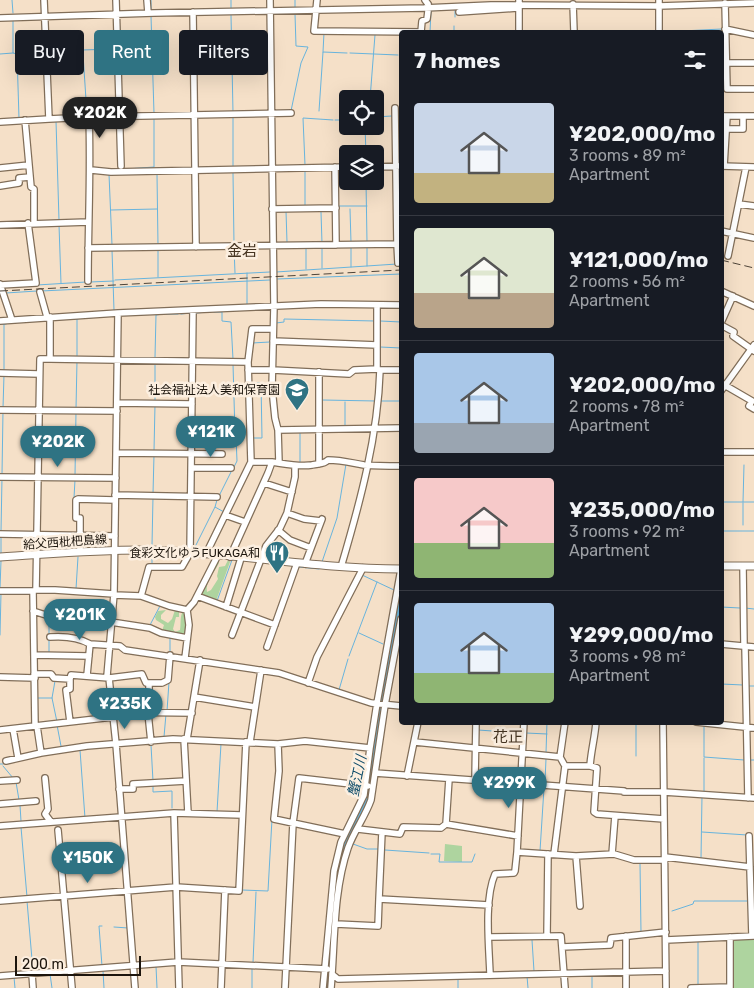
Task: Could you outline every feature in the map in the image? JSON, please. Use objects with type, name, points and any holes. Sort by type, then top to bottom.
[{"type":"main road","name":"給父西枇杷島線","points":[[0,558],[114,550],[151,550],[342,567],[399,568]]},
{"type":"main road","points":[[724,566],[754,566]]},
{"type":"street","points":[[44,0],[49,119]]},
{"type":"street","points":[[116,0],[121,166]]},
{"type":"street","points":[[147,0],[148,13]]},
{"type":"street","points":[[270,0],[274,306],[272,388],[278,430],[279,463]]},
{"type":"street","points":[[317,0],[314,31],[399,32]]},
{"type":"street","points":[[724,2],[726,29],[724,58],[727,89],[754,89]]},
{"type":"street","points":[[459,12],[518,3]]},
{"type":"street","points":[[518,3],[519,30]]},
{"type":"street","points":[[659,3],[659,30]]},
{"type":"street","points":[[0,18],[193,12],[317,11],[438,7],[452,4],[754,3]]},
{"type":"street","points":[[573,4],[574,30]]},
{"type":"street","points":[[421,30],[422,21],[427,19],[427,5]]},
{"type":"street","points":[[193,12],[196,247]]},
{"type":"street","points":[[726,29],[754,36]]},
{"type":"street","points":[[724,58],[754,62]]},
{"type":"street","points":[[395,108],[399,166],[398,263]]},
{"type":"street","points":[[0,122],[119,116],[291,113]]},
{"type":"street","points":[[724,154],[726,129],[724,116],[754,116]]},
{"type":"street","points":[[726,129],[743,129],[743,116]]},
{"type":"street","points":[[88,281],[88,222],[91,170],[89,117]]},
{"type":"street","points":[[12,320],[0,284],[36,283],[31,223],[34,190],[31,187],[25,120]]},
{"type":"street","points":[[0,168],[29,165]]},
{"type":"street","points":[[384,167],[399,166]]},
{"type":"street","points":[[724,166],[754,168]]},
{"type":"street","points":[[335,167],[336,245]]},
{"type":"street","points":[[91,170],[111,172],[339,167]]},
{"type":"street","points":[[728,256],[746,167]]},
{"type":"street","points":[[0,186],[20,183],[19,178],[30,177]]},
{"type":"street","points":[[739,204],[754,206]]},
{"type":"street","points":[[272,209],[336,208]]},
{"type":"street","points":[[0,225],[88,222]]},
{"type":"street","points":[[724,232],[754,238]]},
{"type":"street","points":[[88,248],[398,244]]},
{"type":"street","points":[[40,292],[48,317],[50,359]]},
{"type":"street","points":[[724,292],[754,306]]},
{"type":"street","points":[[724,317],[733,296]]},
{"type":"street","points":[[342,567],[367,465],[380,391],[377,305]]},
{"type":"street","points":[[0,321],[118,313],[274,306],[399,305]]},
{"type":"street","points":[[140,596],[149,567],[182,567],[190,553],[193,310]]},
{"type":"street","points":[[118,313],[114,595],[107,676],[109,678],[116,744],[135,988]]},
{"type":"street","points":[[724,326],[734,332],[733,336],[753,349],[724,384],[753,398],[749,406],[754,409]]},
{"type":"street","points":[[206,554],[251,462],[248,362],[252,329],[273,330]]},
{"type":"street","points":[[273,341],[377,345]]},
{"type":"street","points":[[41,753],[36,726],[33,611],[37,534],[40,359],[248,362]]},
{"type":"street","points":[[248,370],[349,374],[354,370],[399,370]]},
{"type":"street","points":[[319,372],[319,464]]},
{"type":"street","points":[[0,373],[39,374]]},
{"type":"street","points":[[117,403],[192,404]]},
{"type":"street","points":[[0,410],[116,412]]},
{"type":"street","points":[[278,430],[399,428]]},
{"type":"street","points":[[192,435],[234,435]]},
{"type":"street","points":[[724,452],[754,452]]},
{"type":"street","points":[[116,453],[222,454]]},
{"type":"street","points":[[251,462],[272,462],[295,467],[326,463],[328,460],[341,460],[367,465],[399,466]]},
{"type":"street","points":[[230,556],[272,462]]},
{"type":"street","points":[[232,634],[266,546],[278,530],[287,513],[295,467]]},
{"type":"street","points":[[192,468],[231,468]]},
{"type":"street","points":[[0,477],[116,478]]},
{"type":"street","points":[[264,483],[292,492]]},
{"type":"street","points":[[80,552],[80,518],[76,518],[78,498],[216,497]]},
{"type":"street","points":[[267,647],[301,563],[311,548],[321,520],[304,519],[287,513]]},
{"type":"street","points":[[225,515],[245,522]]},
{"type":"street","points":[[278,530],[290,540],[311,548]]},
{"type":"street","points":[[0,534],[115,536]]},
{"type":"street","points":[[185,658],[189,625],[187,610],[197,596],[218,555]]},
{"type":"street","points":[[226,607],[241,558]]},
{"type":"street","points":[[375,773],[449,779],[475,779],[624,792],[664,792],[751,798],[746,727],[743,566]]},
{"type":"street","points":[[308,683],[317,657],[363,568]]},
{"type":"street","points":[[331,988],[340,880],[348,846],[368,810],[370,748],[399,579]]},
{"type":"street","points":[[0,591],[140,596],[187,610]]},
{"type":"street","points":[[197,596],[275,625]]},
{"type":"street","points":[[33,611],[49,616],[78,617],[150,628],[160,633],[187,638]]},
{"type":"street","points":[[322,988],[332,880],[345,834],[375,773],[399,630]]},
{"type":"street","points":[[50,637],[65,636],[90,644],[120,646],[125,650],[170,655],[280,673],[371,703],[399,706]]},
{"type":"street","points":[[87,675],[90,644]]},
{"type":"street","points":[[724,644],[754,646]]},
{"type":"street","points":[[34,655],[89,656]]},
{"type":"street","points":[[70,722],[66,690],[70,689],[71,675],[109,678],[142,674],[146,683],[162,683],[168,680],[170,655]]},
{"type":"street","points":[[188,813],[186,739],[200,660]]},
{"type":"street","points":[[0,901],[176,887],[239,890],[242,815],[248,742],[261,670]]},
{"type":"street","points":[[0,677],[51,674],[54,678],[70,679]]},
{"type":"street","points":[[149,683],[149,694],[147,694],[151,742]]},
{"type":"street","points":[[194,697],[255,707]]},
{"type":"street","points":[[0,730],[113,715],[192,713]]},
{"type":"street","points":[[407,776],[418,725]]},
{"type":"street","points":[[475,779],[476,725]]},
{"type":"street","points":[[490,974],[489,905],[491,881],[494,874],[514,873],[522,783],[524,725]]},
{"type":"street","points":[[547,936],[551,854],[565,766],[560,757],[565,725]]},
{"type":"street","points":[[590,766],[596,725]]},
{"type":"street","points":[[663,725],[666,988]]},
{"type":"street","points":[[724,725],[754,728]]},
{"type":"street","points":[[13,729],[18,758]]},
{"type":"street","points":[[6,761],[41,753],[116,744],[186,739],[278,744],[304,741],[370,748]]},
{"type":"street","points":[[415,742],[560,757]]},
{"type":"street","points":[[278,744],[279,771],[274,819],[345,834]]},
{"type":"street","points":[[565,766],[590,766],[597,768],[594,812],[597,814],[664,819]]},
{"type":"street","points":[[45,778],[48,809],[46,814],[51,822]]},
{"type":"street","points":[[285,988],[293,823],[299,778],[369,786]]},
{"type":"street","points":[[358,829],[400,834],[404,828],[441,828],[446,824],[449,779]]},
{"type":"street","points":[[0,781],[17,780]]},
{"type":"street","points":[[119,789],[133,789],[133,784],[186,780]]},
{"type":"street","points":[[0,804],[36,801]]},
{"type":"street","points":[[0,826],[174,812],[242,815]]},
{"type":"street","points":[[174,812],[179,988]]},
{"type":"street","points":[[612,854],[614,816]]},
{"type":"street","points":[[446,824],[518,836]]},
{"type":"street","points":[[58,830],[72,988]]},
{"type":"street","points":[[336,924],[378,926],[382,832]]},
{"type":"street","points":[[666,940],[753,936],[749,836]]},
{"type":"street","points":[[517,852],[576,856],[612,854],[634,860],[665,859],[750,867]]},
{"type":"street","points":[[576,856],[580,906]]},
{"type":"street","points":[[221,988],[225,890]]},
{"type":"street","points":[[379,899],[489,905]]},
{"type":"street","points":[[562,947],[610,945],[611,938],[666,932]]},
{"type":"street","points":[[489,937],[561,936],[565,988]]},
{"type":"street","points":[[626,936],[626,988]]},
{"type":"street","points":[[692,988],[730,988],[730,937]]},
{"type":"street","points":[[0,976],[178,962],[324,969],[332,971],[338,979],[666,971]]},
{"type":"street","points":[[32,974],[33,988]]},
{"type":"green space","points":[[217,559],[219,563],[209,580],[207,592],[211,590],[218,579],[219,567],[225,566],[228,560],[230,562],[216,601],[202,596],[200,591]]},
{"type":"green space","points":[[166,610],[161,615],[161,619],[168,623],[172,619],[175,610],[179,612],[179,617],[176,617],[173,629],[175,632],[180,630],[181,615],[184,612],[188,625],[186,636],[162,631],[164,625],[156,620],[155,617],[158,611]]},
{"type":"green space","points":[[445,844],[462,846],[462,862],[444,861]]},
{"type":"green space","points":[[754,938],[754,988],[734,988],[734,941]]},
{"type":"water","points":[[399,591],[399,619],[383,703],[370,797],[338,880],[330,988],[324,988],[333,880],[343,842],[361,806]]},
{"type":"waterway","points":[[12,0],[13,13]]},
{"type":"waterway","points":[[151,0],[151,10]]},
{"type":"waterway","points":[[231,0],[231,8]]},
{"type":"waterway","points":[[295,0],[295,8]]},
{"type":"waterway","points":[[430,30],[431,11]]},
{"type":"waterway","points":[[455,11],[455,17]]},
{"type":"waterway","points":[[291,111],[301,63],[308,47],[296,46],[295,14]]},
{"type":"waterway","points":[[231,15],[233,112]]},
{"type":"waterway","points":[[151,16],[154,113]]},
{"type":"waterway","points":[[13,21],[13,53],[15,54]]},
{"type":"waterway","points":[[702,30],[722,29]]},
{"type":"waterway","points":[[323,52],[324,33]]},
{"type":"waterway","points":[[371,90],[375,35]]},
{"type":"waterway","points":[[84,50],[94,50]]},
{"type":"waterway","points":[[319,111],[323,52],[347,53]]},
{"type":"waterway","points":[[0,54],[13,53]]},
{"type":"waterway","points":[[350,53],[398,55]]},
{"type":"waterway","points":[[84,69],[87,115]]},
{"type":"waterway","points":[[18,75],[19,118]]},
{"type":"waterway","points":[[233,116],[233,167]]},
{"type":"waterway","points":[[384,116],[392,116]]},
{"type":"waterway","points":[[112,170],[154,167],[154,118]]},
{"type":"waterway","points":[[305,165],[303,118],[333,120]]},
{"type":"waterway","points":[[56,121],[59,220]]},
{"type":"waterway","points":[[365,135],[366,145]]},
{"type":"waterway","points":[[305,171],[305,206]]},
{"type":"waterway","points":[[233,173],[234,244]]},
{"type":"waterway","points":[[109,174],[112,245]]},
{"type":"waterway","points":[[157,174],[158,245]]},
{"type":"waterway","points":[[366,190],[367,242]]},
{"type":"waterway","points":[[338,206],[367,206]]},
{"type":"waterway","points":[[111,210],[157,209]]},
{"type":"waterway","points":[[350,209],[351,242]]},
{"type":"waterway","points":[[286,211],[287,242]]},
{"type":"waterway","points":[[321,212],[322,243]]},
{"type":"waterway","points":[[59,225],[61,283]]},
{"type":"waterway","points":[[322,247],[322,268]]},
{"type":"waterway","points":[[367,247],[367,266]]},
{"type":"waterway","points":[[234,248],[235,273]]},
{"type":"waterway","points":[[306,248],[306,269]]},
{"type":"waterway","points":[[351,248],[351,267]]},
{"type":"waterway","points":[[112,250],[114,310]]},
{"type":"waterway","points":[[158,250],[158,277]]},
{"type":"waterway","points":[[276,272],[397,264]]},
{"type":"waterway","points":[[115,280],[270,272]]},
{"type":"waterway","points":[[247,273],[247,304]]},
{"type":"waterway","points":[[277,279],[399,274]]},
{"type":"waterway","points":[[41,291],[270,280]]},
{"type":"waterway","points":[[90,282],[114,281]]},
{"type":"waterway","points":[[37,285],[86,282]]},
{"type":"waterway","points":[[6,293],[37,291]]},
{"type":"waterway","points":[[196,313],[208,312]]},
{"type":"waterway","points":[[214,312],[222,312],[222,321],[231,322],[233,359]]},
{"type":"waterway","points":[[181,314],[191,313]]},
{"type":"waterway","points":[[155,357],[156,315],[163,314]]},
{"type":"waterway","points":[[166,314],[178,314]]},
{"type":"waterway","points":[[74,319],[113,316]]},
{"type":"waterway","points":[[77,319],[77,357]]},
{"type":"waterway","points":[[276,323],[284,322],[284,319],[375,321]]},
{"type":"waterway","points":[[380,321],[399,322]]},
{"type":"waterway","points":[[0,324],[6,324]]},
{"type":"waterway","points":[[4,324],[4,372]]},
{"type":"waterway","points":[[252,343],[270,342]]},
{"type":"waterway","points":[[380,347],[399,348]]},
{"type":"waterway","points":[[76,409],[77,361]]},
{"type":"waterway","points":[[155,363],[155,401]]},
{"type":"waterway","points":[[233,364],[235,433]]},
{"type":"waterway","points":[[3,408],[4,375]]},
{"type":"waterway","points":[[251,383],[261,383],[262,438],[254,438]]},
{"type":"waterway","points":[[322,400],[376,401]]},
{"type":"waterway","points":[[380,401],[399,401]]},
{"type":"waterway","points":[[345,402],[345,426]]},
{"type":"waterway","points":[[154,451],[155,405]]},
{"type":"waterway","points":[[2,475],[3,411]]},
{"type":"waterway","points":[[75,476],[76,412]]},
{"type":"waterway","points":[[300,433],[300,464]]},
{"type":"waterway","points":[[234,467],[237,461],[236,437]]},
{"type":"waterway","points":[[153,494],[154,455]]},
{"type":"waterway","points":[[322,562],[337,518],[346,464]]},
{"type":"waterway","points":[[743,502],[744,465]]},
{"type":"waterway","points":[[219,496],[232,470]]},
{"type":"waterway","points":[[1,532],[2,478]]},
{"type":"waterway","points":[[74,498],[75,480]]},
{"type":"waterway","points":[[152,546],[153,497]]},
{"type":"waterway","points":[[215,507],[217,500]]},
{"type":"waterway","points":[[724,502],[754,502]]},
{"type":"waterway","points":[[743,503],[743,525]]},
{"type":"waterway","points":[[194,549],[215,507],[224,512]]},
{"type":"waterway","points":[[724,531],[754,531]]},
{"type":"waterway","points":[[1,537],[1,553]]},
{"type":"waterway","points":[[152,554],[152,565]]},
{"type":"waterway","points":[[76,589],[78,557]]},
{"type":"waterway","points":[[217,601],[232,560]]},
{"type":"waterway","points":[[0,588],[1,561]]},
{"type":"waterway","points":[[299,567],[319,569]]},
{"type":"waterway","points":[[362,575],[394,590]]},
{"type":"waterway","points":[[349,656],[377,582]]},
{"type":"waterway","points":[[0,635],[1,593]]},
{"type":"waterway","points":[[150,625],[160,606]]},
{"type":"waterway","points":[[724,607],[740,608]]},
{"type":"waterway","points":[[745,608],[754,609]]},
{"type":"waterway","points":[[49,619],[49,635]]},
{"type":"waterway","points":[[359,633],[383,644]]},
{"type":"waterway","points":[[170,637],[170,653]]},
{"type":"waterway","points":[[49,639],[49,652]]},
{"type":"waterway","points":[[172,654],[183,656]]},
{"type":"waterway","points":[[187,656],[198,658]]},
{"type":"waterway","points":[[339,690],[348,659]]},
{"type":"waterway","points":[[55,681],[52,698],[57,722]]},
{"type":"waterway","points":[[167,711],[169,682]]},
{"type":"waterway","points":[[724,684],[743,685]]},
{"type":"waterway","points":[[748,686],[754,686]]},
{"type":"waterway","points":[[37,698],[52,698]]},
{"type":"waterway","points":[[164,737],[166,714]]},
{"type":"waterway","points":[[57,725],[61,746]]},
{"type":"waterway","points":[[546,753],[547,725]]},
{"type":"waterway","points":[[636,725],[636,756]]},
{"type":"waterway","points":[[704,725],[704,757],[744,760]]},
{"type":"waterway","points":[[478,730],[521,733]]},
{"type":"waterway","points":[[526,733],[547,734]]},
{"type":"waterway","points":[[132,745],[156,743]]},
{"type":"waterway","points":[[217,812],[221,744]]},
{"type":"waterway","points":[[151,745],[153,781]]},
{"type":"waterway","points":[[80,750],[85,818]]},
{"type":"waterway","points":[[704,758],[704,791]]},
{"type":"waterway","points":[[545,782],[546,759]]},
{"type":"waterway","points":[[749,760],[754,760]]},
{"type":"waterway","points":[[3,766],[13,778]]},
{"type":"waterway","points":[[16,782],[19,800]]},
{"type":"waterway","points":[[153,786],[153,792],[172,791],[172,808]]},
{"type":"waterway","points":[[540,851],[544,788]]},
{"type":"waterway","points":[[701,859],[702,796]]},
{"type":"waterway","points":[[20,805],[21,821]]},
{"type":"waterway","points":[[242,890],[268,891],[272,819]]},
{"type":"waterway","points":[[21,827],[27,897]]},
{"type":"waterway","points":[[702,832],[747,835]]},
{"type":"waterway","points":[[353,844],[367,849],[379,849]]},
{"type":"waterway","points":[[385,850],[429,853]]},
{"type":"waterway","points":[[431,854],[440,854],[439,862],[472,862],[475,854]]},
{"type":"waterway","points":[[640,863],[641,932]]},
{"type":"waterway","points":[[253,963],[256,892]]},
{"type":"waterway","points":[[27,901],[33,971]]},
{"type":"waterway","points":[[672,911],[693,904],[694,901],[749,901]]},
{"type":"waterway","points":[[102,926],[99,926],[102,966]]},
{"type":"waterway","points":[[114,927],[128,928]]},
{"type":"waterway","points":[[532,940],[534,971]]},
{"type":"waterway","points":[[698,942],[698,985]]},
{"type":"waterway","points":[[663,954],[663,968]]},
{"type":"waterway","points":[[156,966],[157,988]]},
{"type":"waterway","points":[[252,969],[252,988]]},
{"type":"waterway","points":[[103,971],[104,988]]},
{"type":"waterway","points":[[320,988],[322,971]]},
{"type":"waterway","points":[[50,974],[52,988]]},
{"type":"waterway","points":[[527,976],[528,988]]},
{"type":"waterway","points":[[592,976],[592,988]]},
{"type":"waterway","points":[[14,977],[15,988]]},
{"type":"waterway","points":[[458,979],[458,988]]},
{"type":"waterway","points":[[663,983],[663,988]]},
{"type":"railway","points":[[724,261],[754,268]]},
{"type":"railway","points":[[0,291],[399,270]]},
{"type":"place","name":"社会福祉法人美和保育園","points":[[297,411]]},
{"type":"place","name":"食彩文化ゆうFUKAGA和","points":[[277,574]]},
{"type":"district","name":"金岩","points":[[242,251]]},
{"type":"district","name":"花正","points":[[508,737]]},
{"type":"water label","name":"蟹江川","points":[[357,776]]}]
